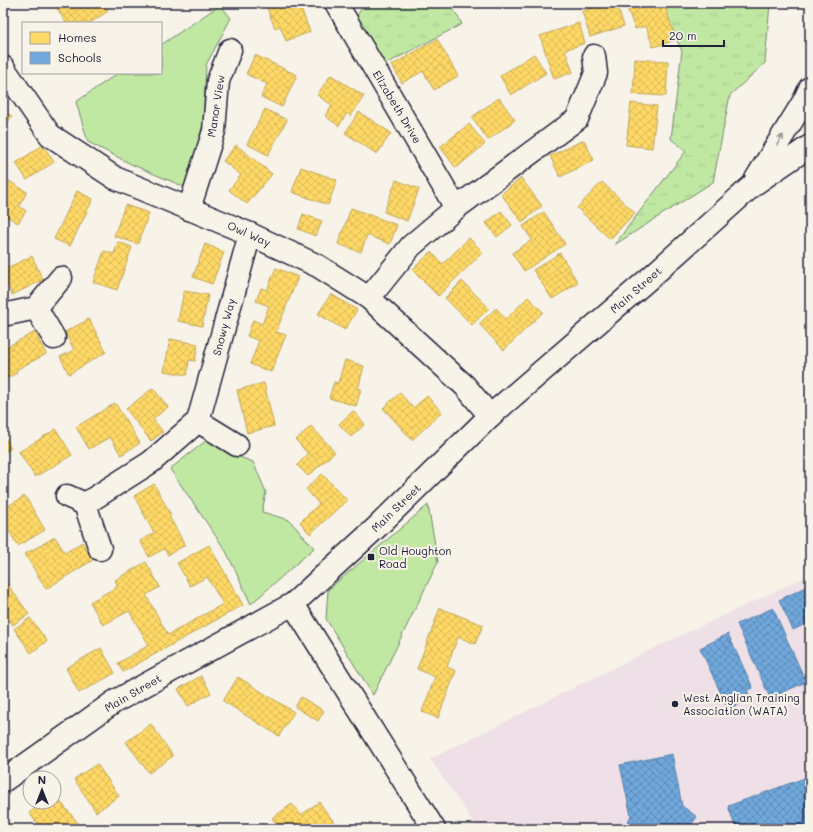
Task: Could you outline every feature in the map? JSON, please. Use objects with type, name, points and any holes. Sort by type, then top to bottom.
[{"type":"street","name":"Elizabeth Drive","points":[[338,4],[456,208]]},
{"type":"street","name":"Manor View","points":[[189,209],[214,131],[218,81],[230,50]]},
{"type":"street","name":"Owl Way","points":[[3,67],[50,135],[115,178],[250,234],[318,266],[370,298],[464,386],[490,416]]},
{"type":"street","points":[[370,298],[411,246],[456,208],[577,119],[601,67]]},
{"type":"street","name":"Main Street","points":[[752,185],[804,102],[810,88]]},
{"type":"street","name":"Main Street","points":[[3,781],[114,702],[293,604],[377,527],[490,416],[652,276],[752,185],[810,146]]},
{"type":"street","name":"Snowy Way","points":[[198,421],[250,234]]},
{"type":"street","points":[[3,315],[36,308],[61,278]]},
{"type":"street","points":[[36,308],[54,338]]},
{"type":"street","points":[[100,549],[76,500],[151,462],[198,421],[237,445]]},
{"type":"street","points":[[293,604],[434,829]]},
{"type":"shaded area","name":"West Anglian Training Association (WATA)","points":[[810,575],[810,829],[478,829],[430,759],[652,649]]},
{"type":"green space","points":[[365,3],[450,3],[462,24],[382,66],[355,19]]},
{"type":"green space","points":[[660,3],[770,3],[765,63],[730,95],[713,182],[614,245],[686,151],[671,139],[682,51]]},
{"type":"green space","points":[[220,5],[231,18],[206,65],[203,124],[187,188],[133,165],[88,142],[76,102],[117,74],[162,74],[162,44]]},
{"type":"green space","points":[[207,440],[237,456],[253,462],[266,492],[262,512],[289,520],[314,548],[251,604],[226,551],[170,469]]},
{"type":"green space","points":[[428,505],[438,562],[373,695],[326,619],[328,590]]},
{"type":"building: Homes","points":[[54,3],[106,3],[104,5],[108,11],[92,22],[65,22]]},
{"type":"building: Homes","points":[[281,3],[299,3],[310,32],[286,41],[280,26],[275,28],[267,8]]},
{"type":"building: Homes","points":[[607,3],[616,3],[624,26],[590,37],[582,11]]},
{"type":"building: Homes","points":[[641,3],[664,3],[676,40],[653,47],[646,26],[635,29],[627,8]]},
{"type":"building: Homes","points":[[579,23],[585,43],[565,50],[573,72],[554,79],[540,36]]},
{"type":"building: Homes","points":[[437,39],[458,76],[434,90],[423,71],[402,83],[392,65]]},
{"type":"building: Homes","points":[[534,54],[546,73],[511,95],[500,76]]},
{"type":"building: Homes","points":[[255,55],[297,75],[282,107],[261,97],[267,84],[246,74]]},
{"type":"building: Homes","points":[[635,59],[668,61],[666,96],[633,94]]},
{"type":"building: Homes","points":[[331,75],[364,96],[351,116],[347,113],[339,126],[325,116],[332,105],[317,95]]},
{"type":"building: Homes","points":[[499,98],[515,120],[488,140],[472,117]]},
{"type":"building: Homes","points":[[631,103],[657,106],[652,148],[626,145]]},
{"type":"building: Homes","points":[[265,109],[287,120],[268,155],[247,144]]},
{"type":"building: Homes","points":[[3,111],[12,116],[3,130]]},
{"type":"building: Homes","points":[[359,112],[391,133],[377,154],[345,133]]},
{"type":"building: Homes","points":[[469,124],[485,144],[456,168],[440,147]]},
{"type":"building: Homes","points":[[584,140],[594,160],[560,177],[550,156]]},
{"type":"building: Homes","points":[[43,145],[54,162],[27,180],[16,163]]},
{"type":"building: Homes","points":[[236,145],[272,174],[247,204],[229,190],[241,175],[223,161]]},
{"type":"building: Homes","points":[[301,167],[337,180],[328,205],[292,192]]},
{"type":"building: Homes","points":[[4,178],[27,192],[19,206],[26,211],[18,223],[3,214]]},
{"type":"building: Homes","points":[[521,178],[542,206],[522,222],[501,194]]},
{"type":"building: Homes","points":[[396,180],[419,189],[407,221],[384,212]]},
{"type":"building: Homes","points":[[602,182],[635,213],[610,239],[577,208]]},
{"type":"building: Homes","points":[[77,191],[93,199],[70,246],[54,239]]},
{"type":"building: Homes","points":[[125,205],[149,213],[138,244],[114,236]]},
{"type":"building: Homes","points":[[351,208],[397,225],[390,244],[367,235],[361,252],[338,244]]},
{"type":"building: Homes","points":[[501,211],[512,225],[497,237],[486,223]]},
{"type":"building: Homes","points":[[544,212],[565,244],[524,271],[512,253],[532,240],[523,226]]},
{"type":"building: Homes","points":[[303,214],[322,221],[316,236],[298,229]]},
{"type":"building: Homes","points":[[469,238],[483,252],[438,296],[412,270],[431,252],[443,264]]},
{"type":"building: Homes","points":[[118,242],[132,247],[117,290],[93,282],[104,251],[114,254]]},
{"type":"building: Homes","points":[[205,244],[224,252],[212,284],[193,277]]},
{"type":"building: Homes","points":[[560,253],[578,283],[552,299],[533,270]]},
{"type":"building: Homes","points":[[32,256],[43,280],[12,295],[3,275],[3,270]]},
{"type":"building: Homes","points":[[276,268],[298,277],[276,332],[286,335],[271,372],[250,364],[259,341],[247,336],[253,320],[262,324],[269,306],[256,301],[261,288],[267,290]]},
{"type":"building: Homes","points":[[462,281],[489,308],[472,325],[445,298]]},
{"type":"building: Homes","points":[[184,291],[208,295],[202,326],[178,321]]},
{"type":"building: Homes","points":[[331,294],[357,310],[345,330],[318,314]]},
{"type":"building: Homes","points":[[528,297],[543,312],[504,350],[479,324],[496,308],[506,319]]},
{"type":"building: Homes","points":[[89,319],[106,352],[69,374],[60,357],[74,350],[65,332]]},
{"type":"building: Homes","points":[[35,332],[46,354],[16,370],[17,373],[3,380],[3,361],[6,359],[3,349]]},
{"type":"building: Homes","points":[[170,339],[198,344],[195,361],[189,360],[187,375],[164,371]]},
{"type":"building: Homes","points":[[345,360],[364,366],[358,389],[361,389],[356,406],[329,398],[334,382],[338,383]]},
{"type":"building: Homes","points":[[264,383],[274,426],[247,433],[237,390]]},
{"type":"building: Homes","points":[[153,388],[168,407],[153,419],[163,432],[151,441],[126,409]]},
{"type":"building: Homes","points":[[400,393],[413,408],[427,396],[442,412],[412,440],[383,408]]},
{"type":"building: Homes","points":[[115,403],[140,443],[121,455],[110,437],[89,449],[76,427]]},
{"type":"building: Homes","points":[[353,411],[365,424],[351,437],[339,424]]},
{"type":"building: Homes","points":[[311,426],[335,452],[308,476],[297,465],[308,454],[296,440]]},
{"type":"building: Homes","points":[[56,429],[72,455],[35,477],[19,452]]},
{"type":"building: Homes","points":[[3,434],[11,448],[3,453]]},
{"type":"building: Homes","points":[[322,474],[347,500],[310,534],[300,522],[319,504],[306,489]]},
{"type":"building: Homes","points":[[154,484],[185,545],[168,555],[164,549],[149,557],[140,541],[154,533],[134,496]]},
{"type":"building: Homes","points":[[25,496],[45,530],[18,546],[3,521],[3,509]]},
{"type":"building: Homes","points":[[55,537],[65,553],[82,542],[93,560],[46,589],[25,554]]},
{"type":"building: Homes","points":[[209,545],[243,605],[123,672],[118,663],[149,645],[129,611],[103,625],[90,602],[118,586],[115,580],[146,562],[160,587],[146,595],[168,635],[223,604],[207,577],[190,586],[177,563]]},
{"type":"building: Homes","points":[[6,582],[29,614],[13,625],[3,611],[3,584]]},
{"type":"building: Homes","points":[[440,608],[483,625],[475,644],[458,637],[447,667],[456,671],[438,718],[422,712],[435,677],[417,669]]},
{"type":"building: Homes","points":[[30,618],[47,641],[31,653],[14,629]]},
{"type":"building: Homes","points":[[101,648],[115,673],[79,693],[66,668]]},
{"type":"building: Homes","points":[[201,676],[211,693],[188,706],[178,689]]},
{"type":"building: Homes","points":[[238,677],[294,712],[279,736],[223,701]]},
{"type":"building: Homes","points":[[301,697],[324,711],[318,721],[295,707]]},
{"type":"building: Homes","points":[[151,724],[173,756],[149,773],[126,742]]},
{"type":"building: Homes","points":[[97,764],[119,796],[96,812],[74,779]]},
{"type":"building: Homes","points":[[319,802],[339,829],[280,829],[272,818],[292,804],[301,815]]},
{"type":"building: Homes","points":[[62,804],[78,823],[70,829],[42,829],[29,813],[33,810],[62,810]]},
{"type":"building: Schools","points":[[810,585],[810,622],[793,630],[779,600]]},
{"type":"building: Schools","points":[[773,608],[806,682],[770,698],[737,624]]},
{"type":"building: Schools","points":[[728,634],[753,688],[747,690],[751,699],[728,709],[700,648]]},
{"type":"building: Schools","points":[[672,754],[682,806],[697,817],[688,829],[676,827],[675,829],[623,829],[631,816],[620,765]]},
{"type":"building: Schools","points":[[810,776],[810,829],[736,829],[728,806]]},
{"type":"place","name":"Old Houghton Road","points":[[371,557]]},
{"type":"place","name":"West Anglian Training Association (WATA)","points":[[675,704]]}]
